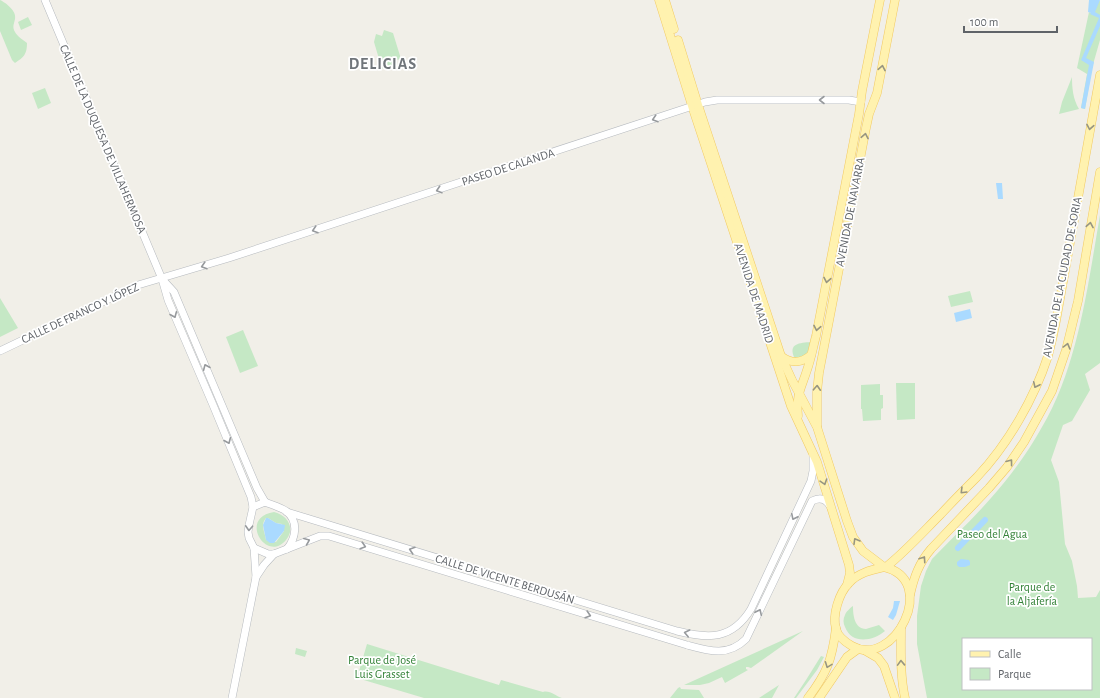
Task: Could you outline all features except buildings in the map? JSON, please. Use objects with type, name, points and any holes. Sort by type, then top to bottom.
[{"type":"main road","name":"CALLE DE LA DUQUESA DE VILLAHERMOSA","points":[[44,0],[162,278],[168,300],[241,472],[251,497],[253,507]]},
{"type":"main road","name":"AVENIDA DE MADRID","points":[[659,0],[781,356],[817,427],[853,537],[863,551],[885,567]]},
{"type":"main road","name":"AVENIDA DE MADRID","points":[[665,0],[695,106],[791,406],[814,454],[824,481],[849,565],[850,573],[847,585]]},
{"type":"main road","name":"AVENIDA DE NAVARRA","points":[[798,420],[798,392],[808,368],[811,355],[880,0]]},
{"type":"main road","name":"AVENIDA DE NAVARRA","points":[[817,427],[817,392],[819,373],[866,128],[869,114],[877,93],[895,0]]},
{"type":"main road","name":"AVENIDA DE LA CIUDAD DE SORIA","points":[[885,567],[901,555],[990,462],[1005,442],[1023,413],[1039,380],[1048,356],[1056,321],[1100,75]]},
{"type":"main road","name":"PASEO DE CALANDA","points":[[162,278],[235,256],[708,101],[849,100],[861,102]]},
{"type":"main road","name":"AVENIDA DE LA CIUDAD DE SORIA","points":[[910,595],[914,577],[923,559],[989,488],[1009,464],[1024,442],[1052,390],[1066,350],[1078,301],[1100,172]]},
{"type":"main road","name":"CALLE DE LA DUQUESA DE VILLAHERMOSA","points":[[162,278],[174,292],[257,488],[265,502]]},
{"type":"main road","name":"CALLE DE FRANCO Y LÓPEZ","points":[[0,350],[138,285],[162,278]]},
{"type":"main road","points":[[778,365],[781,356],[790,361],[797,362],[805,360],[811,355]]},
{"type":"main road","name":"CALLE DE VICENTE BERDUSÁN","points":[[287,512],[677,631],[699,636],[718,635],[733,629],[743,620],[751,609],[811,481],[814,454]]},
{"type":"main road","name":"CALLE DE VICENTE BERDUSÁN","points":[[287,549],[320,536],[329,536],[697,648],[718,652],[730,650],[746,639],[812,501],[820,498],[827,501],[832,509]]},
{"type":"main road","points":[[232,698],[256,577],[254,548],[248,532],[253,507],[265,502],[287,512],[293,520],[295,531],[291,543],[287,549],[274,554],[268,554],[254,548]]},
{"type":"main road","points":[[256,577],[274,554]]},
{"type":"main road","points":[[808,698],[822,679],[829,664],[833,651],[836,628],[836,608],[842,592],[847,585],[860,574],[885,567],[895,570],[908,585],[910,608],[906,620],[901,628],[888,642],[879,647],[866,651]]},
{"type":"main road","points":[[836,628],[846,642],[878,658],[884,666],[895,698]]},
{"type":"main road","points":[[901,628],[902,687],[905,698]]},
{"type":"main road","points":[[819,698],[847,657],[858,649]]},
{"type":"green space","points":[[0,0],[13,10],[15,16],[14,30],[27,43],[24,55],[15,63],[12,60],[0,31]]},
{"type":"green space","points":[[1100,0],[1100,40],[1092,68],[1085,109],[1081,108],[1087,74],[1077,68],[1089,12],[1091,13]]},
{"type":"green space","points":[[28,17],[32,25],[21,30],[18,22]]},
{"type":"green space","points":[[384,30],[393,33],[401,59],[396,60],[397,64],[382,69],[374,42],[376,34],[382,36]]},
{"type":"green space","points":[[1072,77],[1073,93],[1079,109],[1059,114],[1062,102]]},
{"type":"green space","points":[[45,88],[51,103],[38,109],[32,93]]},
{"type":"green space","name":"Parque de la Aljafería","points":[[1100,215],[1100,363],[1085,374],[1090,390],[1072,421],[1063,425],[1051,460],[1059,482],[1065,544],[1072,561],[1078,598],[1096,597],[1100,590],[1100,698],[927,698],[917,644],[917,616],[921,586],[926,571],[932,559],[984,506],[1012,473],[1037,436],[1065,378],[1073,352],[1086,297]]},
{"type":"green space","points":[[970,291],[973,302],[951,307],[948,296]]},
{"type":"green space","points":[[0,298],[18,328],[0,337]]},
{"type":"green space","points":[[243,330],[258,366],[240,373],[226,337]]},
{"type":"green space","points":[[811,342],[806,354],[795,359],[793,354],[794,347],[799,344]]},
{"type":"green space","points":[[896,383],[915,383],[915,419],[897,420]]},
{"type":"green space","points":[[880,384],[880,395],[883,395],[881,420],[863,421],[861,409],[861,385]]},
{"type":"green space","points":[[274,512],[283,516],[289,523],[289,535],[286,540],[278,546],[271,546],[264,543],[259,537],[257,529],[258,522],[263,516]],"holes":[[[266,518],[276,523],[282,524],[284,531],[276,542],[266,540],[263,523]]]},
{"type":"green space","points":[[853,606],[855,620],[859,627],[866,629],[879,625],[885,631],[869,639],[863,640],[853,637],[848,633],[844,626],[844,616]]},
{"type":"green space","points":[[803,631],[751,668],[746,667],[748,670],[725,683],[722,677],[700,685],[684,685]]},
{"type":"green space","name":"Parque de José Luis Grasset","points":[[367,644],[499,685],[501,680],[543,692],[550,692],[562,698],[424,698],[357,678]]},
{"type":"green space","points":[[296,648],[307,651],[305,657],[295,654]]},
{"type":"green space","points":[[821,656],[824,657],[817,670],[796,698],[794,698],[806,680]]},
{"type":"green space","points":[[779,685],[772,698],[759,698]]},
{"type":"green space","points":[[680,687],[681,689],[699,690],[704,698],[670,698]]},
{"type":"water","points":[[1089,0],[1100,0],[1095,12],[1100,15],[1100,26],[1086,58],[1094,62],[1085,109],[1081,108],[1089,65],[1081,60],[1099,18],[1088,12]]},
{"type":"water","points":[[996,183],[1002,183],[1003,199],[998,199]]},
{"type":"water","points":[[970,309],[972,318],[956,322],[954,313]]},
{"type":"water","points":[[266,518],[276,523],[285,525],[284,531],[274,543],[270,543],[266,540],[263,525]]},
{"type":"water","points":[[961,559],[969,560],[970,565],[959,567],[957,562]]},
{"type":"water","points":[[894,601],[900,601],[893,620],[888,617],[893,608]]},
{"type":"waterway","points":[[958,548],[985,520]]},
{"type":"district","name":"DELICIAS","points":[[383,64]]},
{"type":"park label","name":"Paseo del Agua","points":[[992,534]]}]
